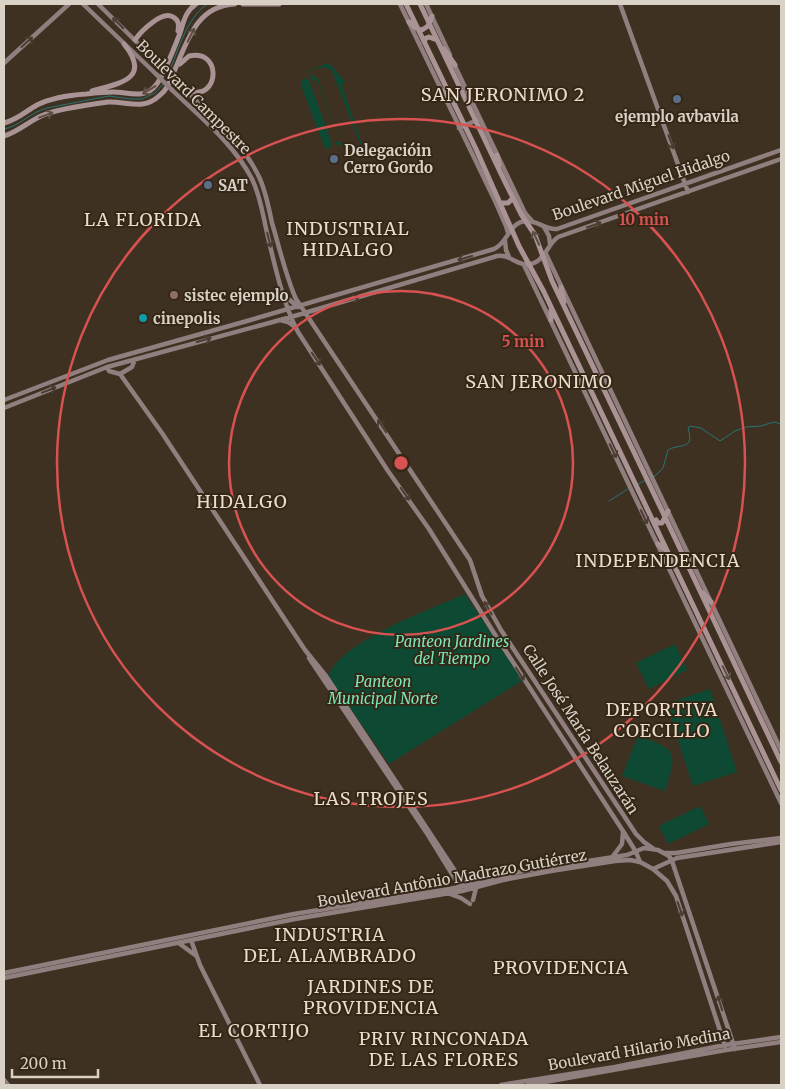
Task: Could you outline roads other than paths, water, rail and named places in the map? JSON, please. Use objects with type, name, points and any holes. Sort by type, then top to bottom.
[{"type":"main road","points":[[82,94],[115,92],[137,95],[150,91],[159,82],[186,13],[196,4]]},
{"type":"main road","points":[[4,136],[19,130],[42,116],[54,112],[109,102],[138,106],[150,103],[166,89],[192,33],[203,16],[215,8],[235,4]]},
{"type":"main road","points":[[243,4],[280,4]]},
{"type":"main road","points":[[406,4],[462,127],[500,203],[510,231],[526,265],[535,274],[544,292],[627,466],[631,485],[637,487],[662,536],[711,651],[756,736],[771,776],[781,790]]},
{"type":"main road","points":[[420,4],[478,120],[513,198],[529,221],[544,255],[552,282],[649,478],[654,494],[667,514],[674,536],[781,762]]},
{"type":"main road","points":[[135,40],[156,20],[168,15],[175,18],[178,24],[175,43]]},
{"type":"main road","points":[[409,22],[418,29],[423,29],[427,27],[432,16]]},
{"type":"main road","points":[[424,42],[428,37],[437,40],[455,65]]},
{"type":"main road","points":[[4,123],[43,102],[82,94],[118,83],[131,76],[135,68],[134,59],[124,44]]},
{"type":"main road","points":[[175,70],[186,58],[193,55],[206,58],[213,67],[212,80],[204,90],[194,92],[178,83]]},
{"type":"main road","points":[[433,72],[443,82],[447,101]]},
{"type":"main road","points":[[497,155],[500,172]]},
{"type":"main road","points":[[500,203],[508,203],[513,198]]},
{"type":"main road","points":[[500,203],[503,218]]},
{"type":"main road","points":[[544,292],[544,279],[546,278],[552,282]]},
{"type":"main road","points":[[561,287],[567,312]]},
{"type":"main road","points":[[551,307],[551,320]]},
{"type":"main road","points":[[624,475],[627,466]]},
{"type":"main road","points":[[654,494],[664,503]]},
{"type":"main road","points":[[647,507],[658,523],[664,520],[667,514]]},
{"type":"main road","points":[[662,536],[662,530],[666,527],[674,536]]},
{"type":"main road","points":[[678,544],[682,538]]},
{"type":"main road","points":[[658,544],[669,553]]},
{"type":"main road","points":[[692,575],[711,602]]},
{"type":"main road","points":[[756,736],[756,727],[760,726],[771,742]]},
{"type":"main road","points":[[771,776],[781,786]]},
{"type":"street","points":[[4,63],[69,4]]},
{"type":"street","name":"Boulevard Campestre","points":[[83,4],[157,75],[222,140],[243,164],[252,178],[261,203],[284,295],[295,327],[388,471],[429,529],[492,630],[604,800],[636,852],[640,862]]},
{"type":"street","name":"Boulevard Campestre","points":[[98,4],[236,142],[251,162],[260,178],[268,201],[272,222],[299,306]]},
{"type":"street","points":[[400,4],[447,101],[462,127],[510,231]]},
{"type":"street","points":[[4,400],[105,361],[494,249],[505,241],[510,231],[529,221],[478,120],[455,65],[426,4]]},
{"type":"street","points":[[620,4],[688,192]]},
{"type":"street","points":[[462,127],[478,120]]},
{"type":"street","name":"Boulevard Miguel Hidalgo","points":[[529,221],[556,229],[781,150]]},
{"type":"street","name":"Boulevard Miguel Hidalgo","points":[[544,255],[550,244],[558,237],[781,160]]},
{"type":"street","points":[[544,227],[549,236],[550,244]]},
{"type":"street","points":[[505,241],[509,257],[515,262],[526,265],[536,262],[544,255],[561,287],[649,478],[664,503],[667,514],[682,538],[781,750]]},
{"type":"street","points":[[4,408],[107,367],[291,317],[497,256],[509,257]]},
{"type":"street","points":[[526,265],[624,475],[631,485],[658,544],[701,629]]},
{"type":"street","points":[[284,295],[299,306]]},
{"type":"street","name":"Calle José María Belauzarán","points":[[299,306],[311,320],[468,556],[485,603],[611,796],[640,839],[654,849]]},
{"type":"street","points":[[311,320],[315,309]]},
{"type":"street","points":[[279,320],[288,322],[295,327]]},
{"type":"street","points":[[131,353],[135,360]]},
{"type":"street","points":[[107,367],[108,363],[131,353]]},
{"type":"street","points":[[120,374],[132,367],[135,360]]},
{"type":"street","points":[[107,367],[109,371],[120,374],[132,389],[463,888]]},
{"type":"street","points":[[127,371],[132,389]]},
{"type":"street","points":[[711,651],[771,776],[781,803]]},
{"type":"street","points":[[604,800],[611,796]]},
{"type":"street","points":[[613,857],[622,844],[623,831]]},
{"type":"street","points":[[664,853],[676,853],[781,838]]},
{"type":"street","points":[[653,869],[677,858],[781,842]]},
{"type":"street","name":"Boulevard Antônio Madrazo Gutiérrez","points":[[4,978],[295,918],[449,891],[523,871],[613,857],[636,852],[644,848],[654,849]]},
{"type":"street","points":[[654,849],[669,856],[672,861],[734,1047]]},
{"type":"street","name":"Boulevard Antônio Madrazo Gutiérrez","points":[[463,888],[476,888],[503,880],[594,864],[626,860],[640,862]]},
{"type":"street","points":[[640,862],[663,876],[672,888],[726,1048]]},
{"type":"street","points":[[456,875],[477,882]]},
{"type":"street","points":[[456,875],[449,891],[471,902],[476,888]]},
{"type":"street","name":"Boulevard Antônio Madrazo Gutiérrez","points":[[4,973],[294,914],[449,891]]},
{"type":"street","points":[[687,930],[695,929]]},
{"type":"street","points":[[191,940],[196,956],[260,1085]]},
{"type":"street","points":[[178,943],[196,956]]},
{"type":"street","name":"Boulevard Hilario Medina","points":[[734,1047],[781,1037]]},
{"type":"street","name":"Boulevard Hilario Medina","points":[[501,1085],[543,1082],[726,1048],[781,1042]]},
{"type":"street","points":[[4,1080],[8,1085]]},
{"type":"waterway","points":[[169,72],[188,26],[207,4]]},
{"type":"waterway","points":[[4,129],[47,108],[109,96],[142,99],[155,93],[163,84]]},
{"type":"waterway","points":[[654,477],[663,468],[668,450],[688,443],[690,440],[688,428],[690,426],[701,428],[720,441],[735,431],[746,427],[761,426],[774,422],[781,424]]},
{"type":"waterway","points":[[638,484],[646,480]]},
{"type":"waterway","points":[[609,501],[628,489]]},
{"type":"place","name":"ejemplo avbavila","points":[[677,99]]},
{"type":"place","name":"Delegacióin Cerro Gordo","points":[[334,159]]},
{"type":"place","name":"SAT","points":[[208,185]]},
{"type":"place","name":"sistec ejemplo","points":[[174,295]]},
{"type":"place","name":"cinepolis","points":[[143,318]]},
{"type":"district","name":"SAN JERONIMO 2","points":[[503,94]]},
{"type":"district","name":"LA FLORIDA","points":[[143,219]]},
{"type":"district","name":"INDUSTRIAL HIDALGO","points":[[348,238]]},
{"type":"district","name":"SAN JERONIMO","points":[[539,381]]},
{"type":"district","name":"HIDALGO","points":[[242,501]]},
{"type":"district","name":"INDEPENDENCIA","points":[[658,560]]},
{"type":"district","name":"DEPORTIVA COECILLO","points":[[662,720]]},
{"type":"district","name":"LAS TROJES","points":[[371,798]]},
{"type":"district","name":"INDUSTRIA DEL ALAMBRADO","points":[[330,944]]},
{"type":"district","name":"PROVIDENCIA","points":[[561,967]]},
{"type":"district","name":"JARDINES DE PROVIDENCIA","points":[[371,996]]},
{"type":"district","name":"EL CORTIJO","points":[[254,1030]]},
{"type":"district","name":"PRIV RINCONADA DE LAS FLORES","points":[[444,1048]]},
{"type":"park label","name":"Panteon Jardines del Tiempo","points":[[452,650]]},
{"type":"park label","name":"Panteon Municipal Norte","points":[[383,690]]}]
